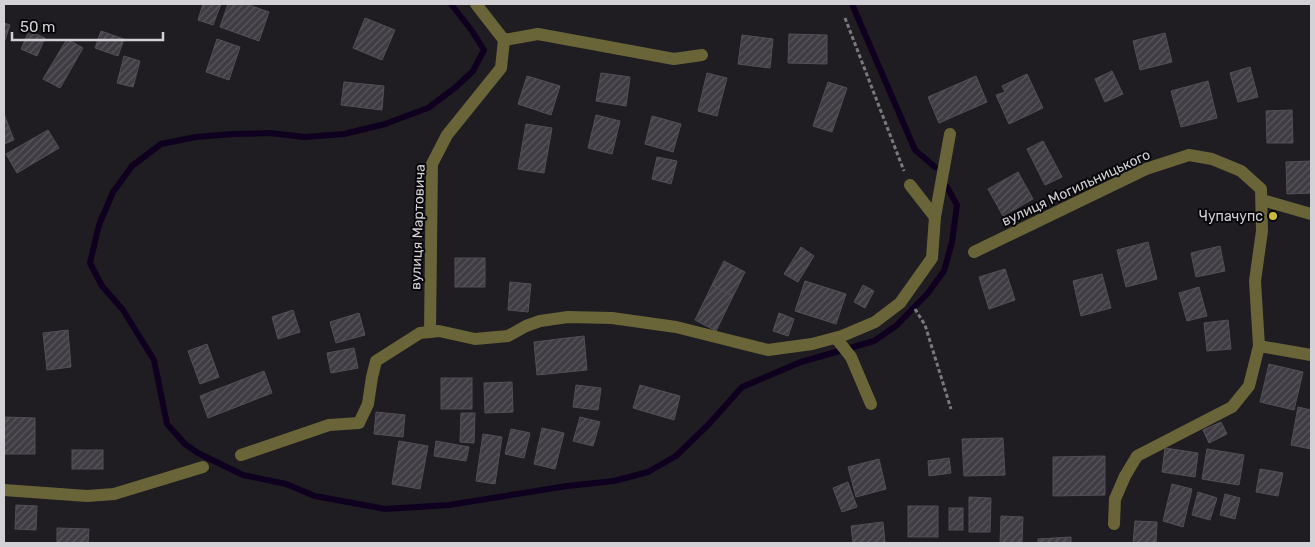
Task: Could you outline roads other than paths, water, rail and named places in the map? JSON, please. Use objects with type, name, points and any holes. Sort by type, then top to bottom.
[{"type":"street","points":[[476,4],[504,40],[538,34],[674,59],[702,55]]},
{"type":"street","name":"вулиця Мартовича","points":[[430,332],[432,164],[447,135],[501,68],[504,40]]},
{"type":"street","points":[[240,455],[330,424],[359,423],[368,404],[376,360],[420,333],[439,331],[475,339],[508,336],[540,321],[568,317],[612,318],[676,327],[768,350],[812,344],[836,338],[875,322],[900,303],[932,258],[935,217],[950,134]]},
{"type":"street","name":"вулиця Могильницького","points":[[974,252],[1146,169],[1189,155],[1212,158],[1241,172],[1262,190],[1262,231],[1255,281],[1259,346],[1249,386],[1232,407],[1137,456],[1115,498],[1114,524]]},
{"type":"street","points":[[910,185],[935,217]]},
{"type":"street","points":[[1262,200],[1311,214]]},
{"type":"street","points":[[836,338],[851,357],[872,404]]},
{"type":"street","points":[[1259,346],[1311,354]]},
{"type":"street","points":[[4,490],[88,496],[114,494],[203,467]]},
{"type":"waterway","points":[[451,4],[484,50],[473,71],[456,87],[428,108],[385,124],[344,134],[305,137],[270,133],[233,134],[196,137],[161,144],[132,166],[113,192],[99,225],[90,263],[102,286],[123,310],[154,360],[167,424],[185,444],[198,453],[243,475],[286,484],[315,496],[385,509],[449,505],[567,486],[614,481],[648,472],[676,456],[709,424],[742,387],[801,362],[874,341],[896,326],[928,293],[944,271],[952,242],[957,205],[947,187]]},
{"type":"waterway","points":[[852,4],[915,150],[935,167]]},
{"type":"place","name":"Чупачупс","points":[[1273,216]]}]
